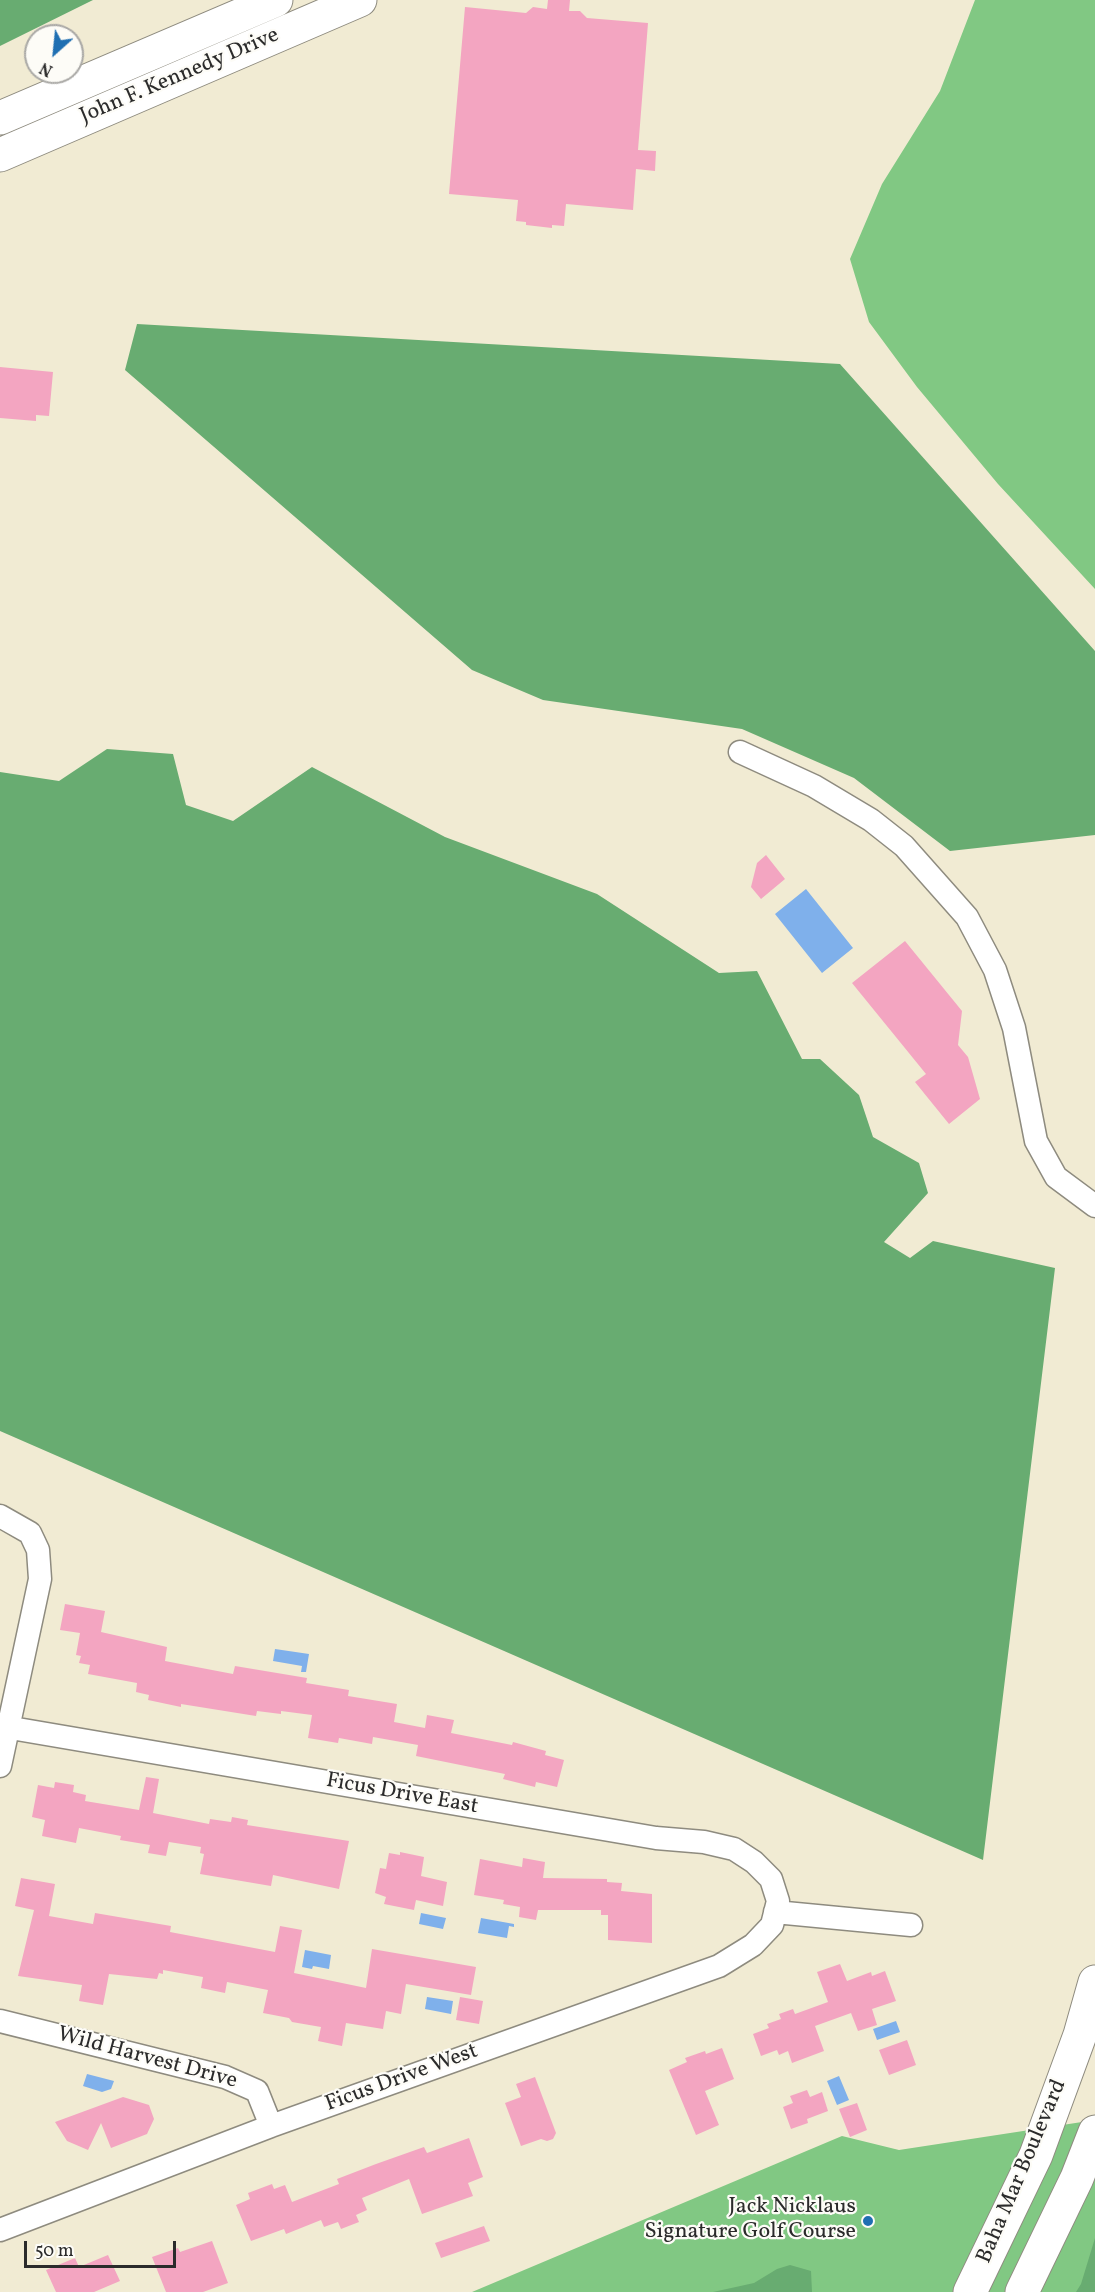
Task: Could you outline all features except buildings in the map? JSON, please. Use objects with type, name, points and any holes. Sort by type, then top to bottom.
[{"type":"main road","name":"John F. Kennedy Drive","points":[[0,118],[276,0]]},
{"type":"main road","name":"John F. Kennedy Drive","points":[[0,155],[360,0]]},
{"type":"main road","name":"Baha Mar Boulevard","points":[[970,2292],[1036,2155],[1065,2078],[1095,1982]]},
{"type":"main road","name":"Baha Mar Boulevard","points":[[1022,2292],[1077,2178],[1095,2132]]},
{"type":"street","points":[[740,752],[814,786],[871,820],[904,846],[967,917],[995,970],[1014,1028],[1036,1141],[1056,1177],[1095,1206]]},
{"type":"street","points":[[1071,1190],[1095,1185]]},
{"type":"street","points":[[0,1516],[30,1533],[38,1550],[40,1579],[4,1727],[0,1766]]},
{"type":"street","name":"Ficus Drive East","points":[[4,1727],[656,1838],[704,1842],[734,1850],[754,1862],[771,1879],[776,1907]]},
{"type":"street","points":[[776,1907],[911,1925]]},
{"type":"street","name":"Ficus Drive West","points":[[0,2230],[270,2126],[719,1966],[753,1945],[772,1926],[776,1907]]},
{"type":"street","name":"Wild Harvest Drive","points":[[0,2020],[225,2077],[257,2091],[270,2126]]},
{"type":"green space","points":[[0,0],[93,0],[44,24],[24,24],[24,34],[0,46]]},
{"type":"green space","points":[[975,0],[1095,0],[1095,589],[998,484],[917,387],[869,322],[850,259],[882,184],[940,91]]},
{"type":"green space","points":[[137,324],[840,364],[1095,651],[1095,835],[950,851],[854,778],[742,729],[543,700],[472,670],[125,370]]},
{"type":"green space","points":[[107,749],[173,754],[186,805],[233,821],[312,767],[445,837],[597,894],[719,973],[757,971],[802,1059],[820,1059],[859,1095],[873,1137],[919,1163],[928,1193],[884,1242],[910,1258],[933,1241],[1055,1268],[983,1860],[0,1431],[0,772],[59,781]]},
{"type":"green space","name":"Jack Nicklaus Signature Golf Course","points":[[1095,2120],[1095,2292],[472,2292],[842,2136],[899,2150]]},
{"type":"green space","points":[[1095,2238],[1095,2292],[1076,2292],[1081,2284]]},
{"type":"green space","points":[[790,2265],[811,2271],[812,2292],[713,2292],[754,2283],[777,2269]]},
{"type":"water","points":[[806,889],[853,948],[822,973],[775,914]]},
{"type":"water","points":[[275,1649],[309,1654],[306,1672],[301,1672],[302,1666],[273,1661]]},
{"type":"water","points":[[421,1913],[446,1918],[443,1929],[419,1924]]},
{"type":"water","points":[[481,1918],[514,1924],[514,1927],[509,1926],[507,1938],[478,1933]]},
{"type":"water","points":[[305,1950],[331,1955],[329,1969],[313,1966],[312,1969],[302,1967]]},
{"type":"water","points":[[427,1997],[453,2001],[451,2014],[425,2009]]},
{"type":"water","points":[[896,2021],[900,2032],[877,2040],[873,2029]]},
{"type":"water","points":[[87,2074],[114,2081],[111,2089],[102,2092],[83,2086]]},
{"type":"water","points":[[839,2076],[849,2100],[837,2105],[827,2081]]},
{"type":"place","name":"Jack Nicklaus Signature Golf Course","points":[[868,2221]]}]
